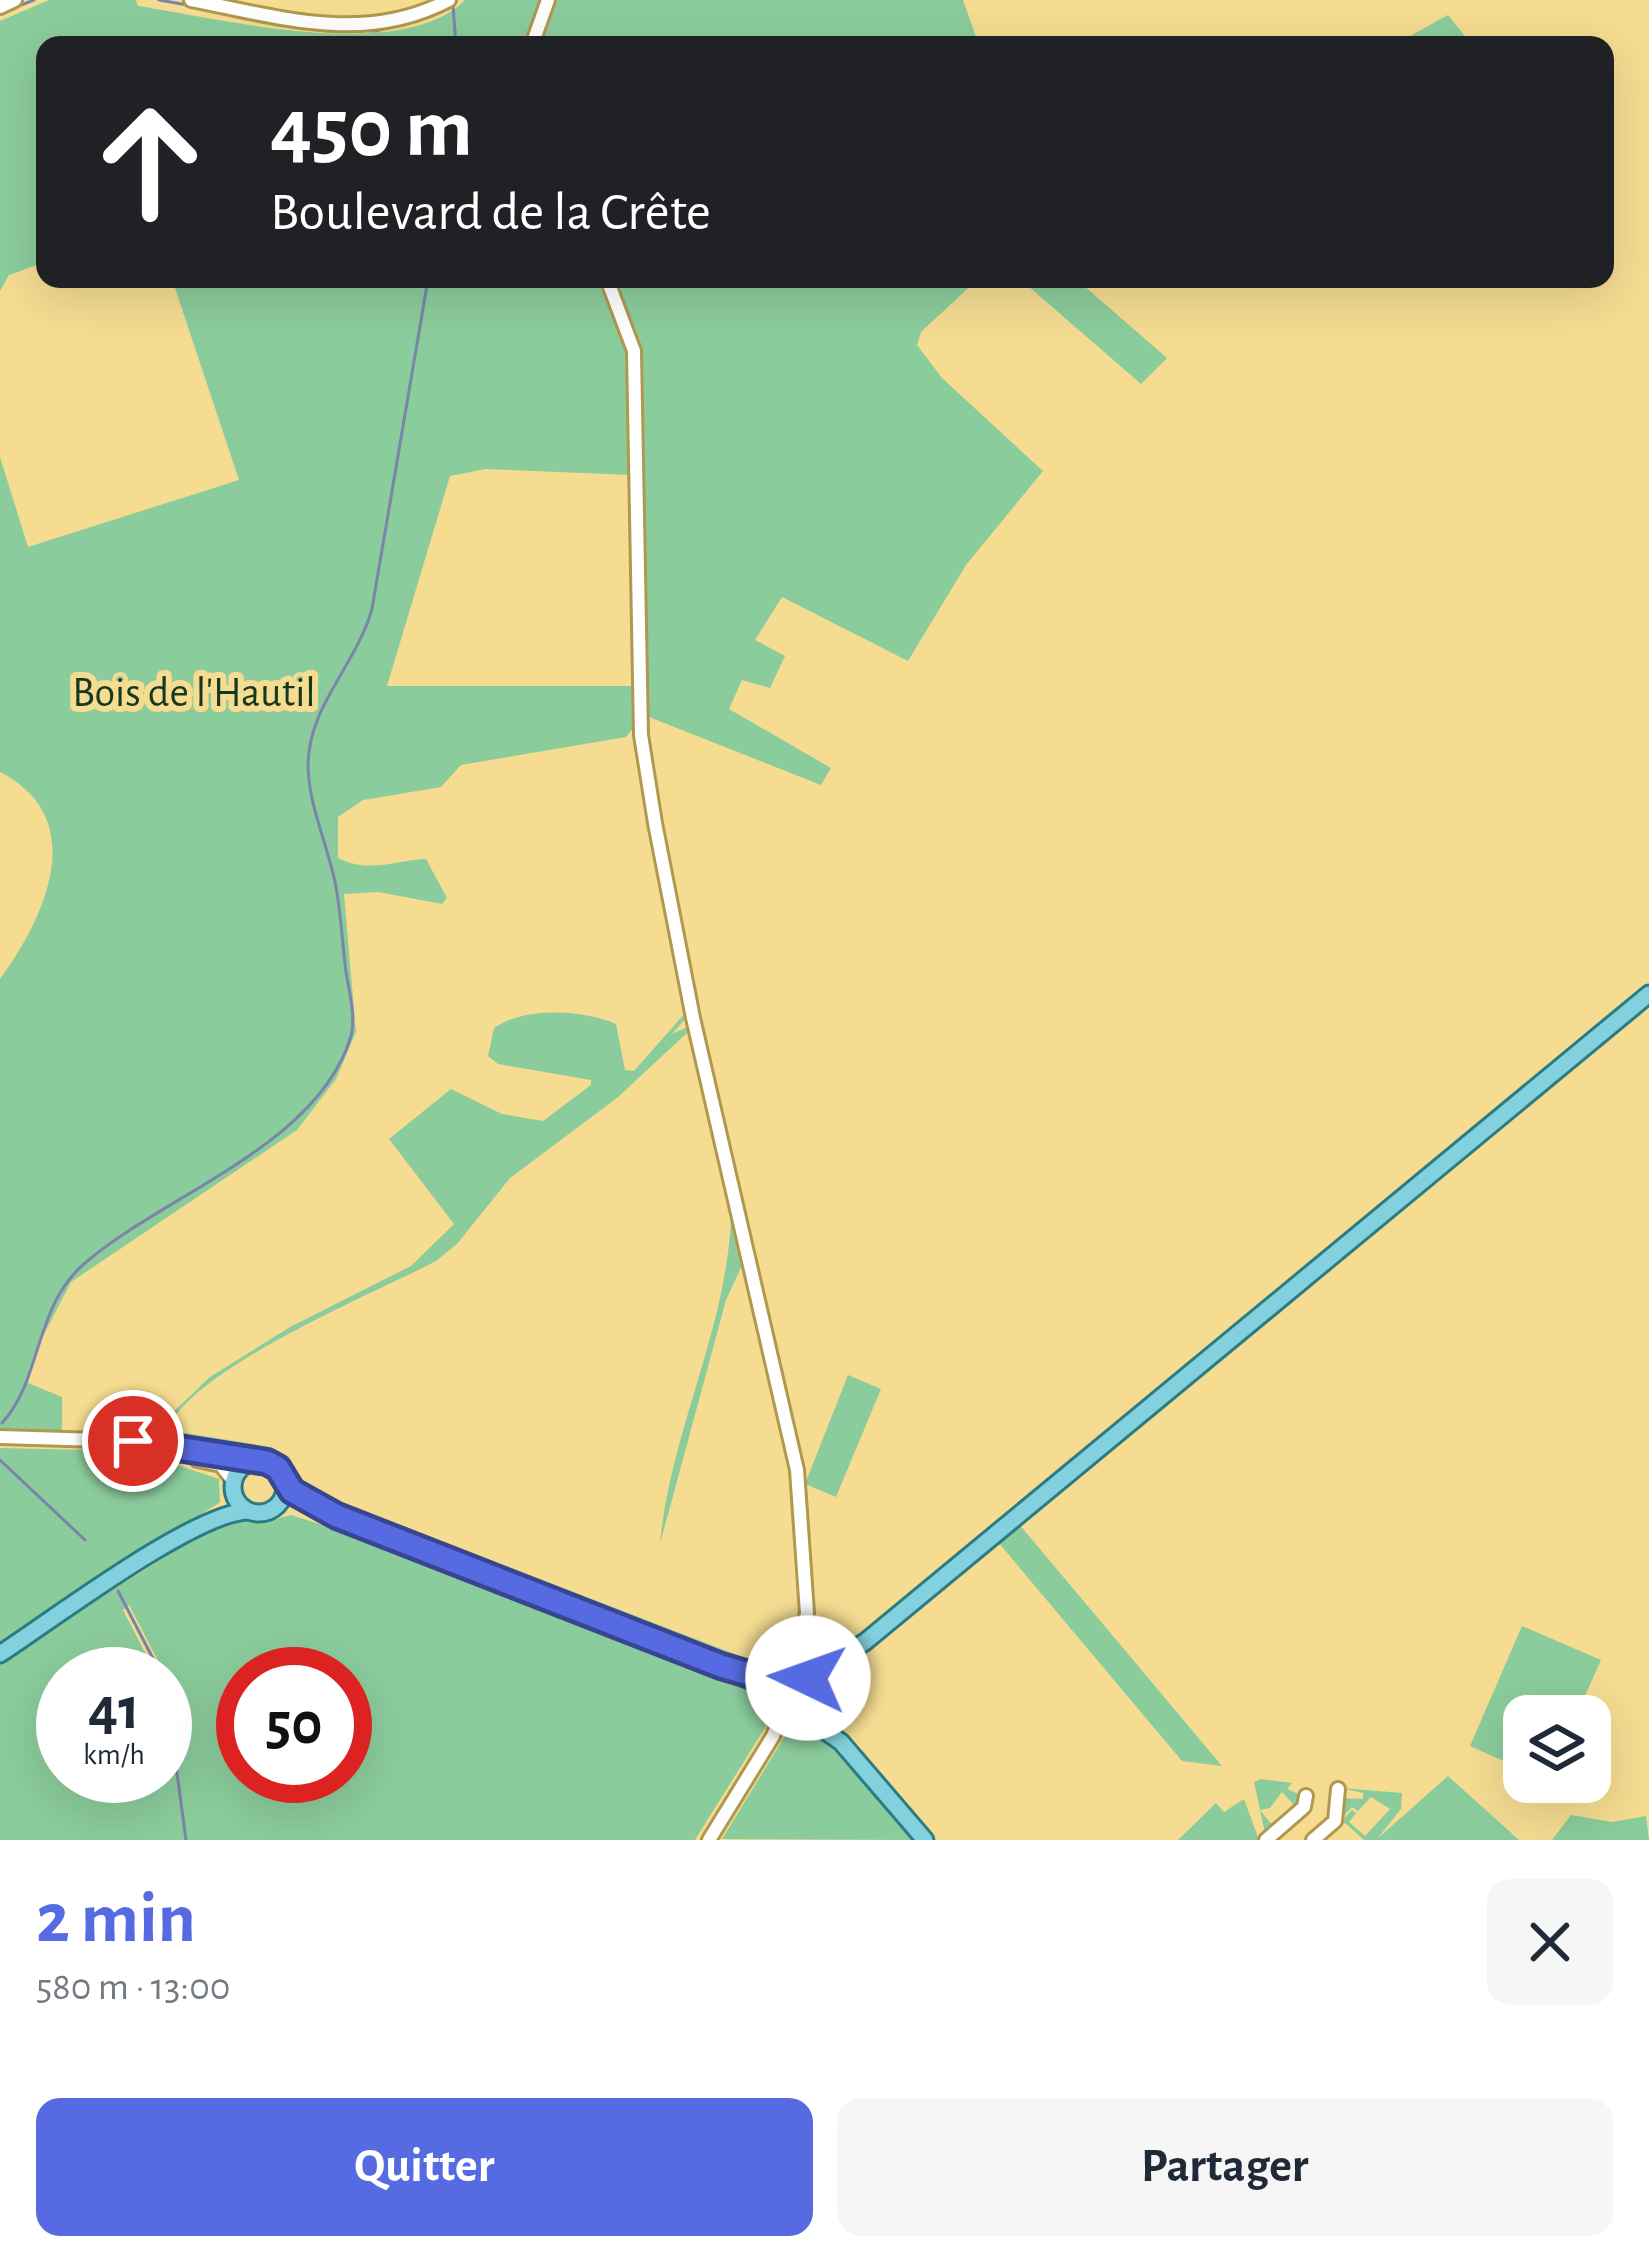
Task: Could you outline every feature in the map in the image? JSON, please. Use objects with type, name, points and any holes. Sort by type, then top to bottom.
[{"type":"main road","points":[[790,1711],[818,1698],[845,1658],[1649,994]]},
{"type":"main road","points":[[187,1534],[234,1485],[249,1462],[271,1463],[286,1485],[337,1516],[721,1666],[841,1742]]},
{"type":"main road","points":[[234,1485],[249,1511]]},
{"type":"main road","points":[[276,1507],[286,1485]]},
{"type":"main road","points":[[0,1654],[187,1534],[229,1513],[276,1507],[337,1516]]},
{"type":"main road","points":[[721,1666],[796,1678],[845,1658]]},
{"type":"main road","points":[[796,1678],[818,1698],[841,1742],[926,1840]]},
{"type":"main road","points":[[790,1711],[796,1678]]},
{"type":"street","points":[[0,7],[16,0]]},
{"type":"street","points":[[190,0],[340,27],[376,26],[449,0]]},
{"type":"street","points":[[535,36],[548,0]]},
{"type":"street","points":[[610,288],[634,351],[641,734],[693,1018],[797,1471],[807,1613],[796,1678]]},
{"type":"street","points":[[0,1440],[133,1441],[249,1462]]},
{"type":"street","points":[[0,1440],[139,1446],[217,1463],[234,1485]]},
{"type":"street","points":[[709,1840],[790,1711]]},
{"type":"street","points":[[1312,1840],[1335,1821],[1338,1790]]},
{"type":"street","points":[[1266,1840],[1304,1807],[1306,1796]]},
{"type":"green space","points":[[49,0],[136,0],[138,6],[260,27],[355,34],[398,30],[436,19],[465,0],[963,0],[976,36],[36,36],[36,265],[9,275],[0,291],[0,21]]},
{"type":"green space","points":[[1448,15],[1465,36],[1410,36]]},
{"type":"green space","name":"Bois de l'Hautil","points":[[175,288],[968,288],[921,332],[917,345],[942,378],[1043,471],[966,565],[908,661],[782,597],[755,640],[785,656],[770,688],[742,680],[729,709],[831,768],[821,785],[644,715],[626,737],[461,765],[441,787],[363,800],[338,817],[338,858],[372,866],[426,859],[447,898],[442,904],[378,892],[344,894],[356,1032],[336,1079],[297,1130],[71,1282],[38,1346],[28,1383],[62,1397],[62,1432],[153,1431],[210,1377],[290,1327],[411,1266],[454,1224],[389,1139],[451,1089],[502,1114],[543,1121],[591,1085],[591,1080],[498,1064],[488,1056],[494,1028],[506,1021],[553,1013],[587,1015],[616,1024],[625,1070],[634,1071],[686,1012],[636,736],[689,1015],[672,1034],[690,1026],[700,1069],[690,1030],[617,1098],[510,1178],[457,1244],[436,1261],[247,1358],[183,1406],[167,1430],[271,1447],[314,1492],[779,1671],[794,1630],[799,1556],[805,1612],[784,1673],[713,1658],[356,1518],[294,1486],[285,1466],[269,1456],[239,1457],[162,1443],[164,1422],[151,1440],[0,1435],[0,979],[44,900],[52,842],[45,816],[28,792],[0,772],[0,457],[28,547],[239,480]],"holes":[[[486,469],[632,475],[632,686],[387,686],[450,476]]]},
{"type":"green space","points":[[1030,288],[1086,288],[1167,358],[1141,384]]},
{"type":"green space","points":[[729,1187],[787,1429],[791,1466],[743,1263],[726,1300],[660,1544],[675,1462],[727,1261]]},
{"type":"green space","points":[[848,1375],[881,1389],[836,1497],[805,1484]]},
{"type":"green space","points":[[0,1448],[135,1451],[219,1479],[220,1502],[0,1648]]},
{"type":"green space","points":[[291,1515],[411,1553],[738,1683],[762,1696],[773,1715],[695,1840],[0,1840],[0,1661],[227,1518],[261,1523]]},
{"type":"green space","points":[[1019,1524],[1222,1766],[1182,1761],[998,1542]]},
{"type":"green space","points":[[1522,1626],[1601,1660],[1585,1695],[1503,1695],[1503,1761],[1470,1746]]},
{"type":"green space","points":[[798,1725],[848,1758],[915,1840],[722,1839],[791,1726]]},
{"type":"green space","points":[[1448,1776],[1519,1840],[1364,1840],[1345,1823],[1338,1825],[1352,1810],[1356,1813],[1349,1822],[1365,1836],[1390,1809],[1371,1797],[1358,1811],[1352,1807],[1339,1821],[1340,1798],[1363,1799],[1363,1793],[1341,1788],[1402,1793],[1401,1809],[1377,1839]]},
{"type":"green space","points":[[1261,1779],[1292,1783],[1287,1789],[1302,1795],[1296,1807],[1282,1792],[1270,1808],[1260,1810],[1254,1782]]},
{"type":"green space","points":[[1244,1799],[1259,1840],[1178,1840],[1216,1803],[1224,1812]]},
{"type":"green space","points":[[1260,1810],[1273,1826],[1265,1833]]},
{"type":"green space","points":[[1571,1815],[1612,1822],[1646,1816],[1649,1840],[1552,1840]]},
{"type":"waterway","points":[[0,13],[34,0]]},
{"type":"waterway","points":[[159,0],[193,6]]},
{"type":"waterway","points":[[453,6],[455,36]]},
{"type":"waterway","points":[[326,29],[376,31],[445,10]]},
{"type":"waterway","points":[[2,1423],[25,1386],[47,1321],[68,1280],[118,1238],[274,1138],[334,1074],[351,1036],[339,904],[312,796],[310,744],[372,609],[426,288]]},
{"type":"waterway","points":[[0,1460],[85,1540]]},
{"type":"waterway","points":[[118,1591],[147,1647]]},
{"type":"waterway","points":[[181,1803],[186,1840]]},
{"type":"route","points":[[133,1441],[267,1462],[278,1468],[292,1491],[337,1516],[721,1666],[776,1682],[808,1678]]}]
